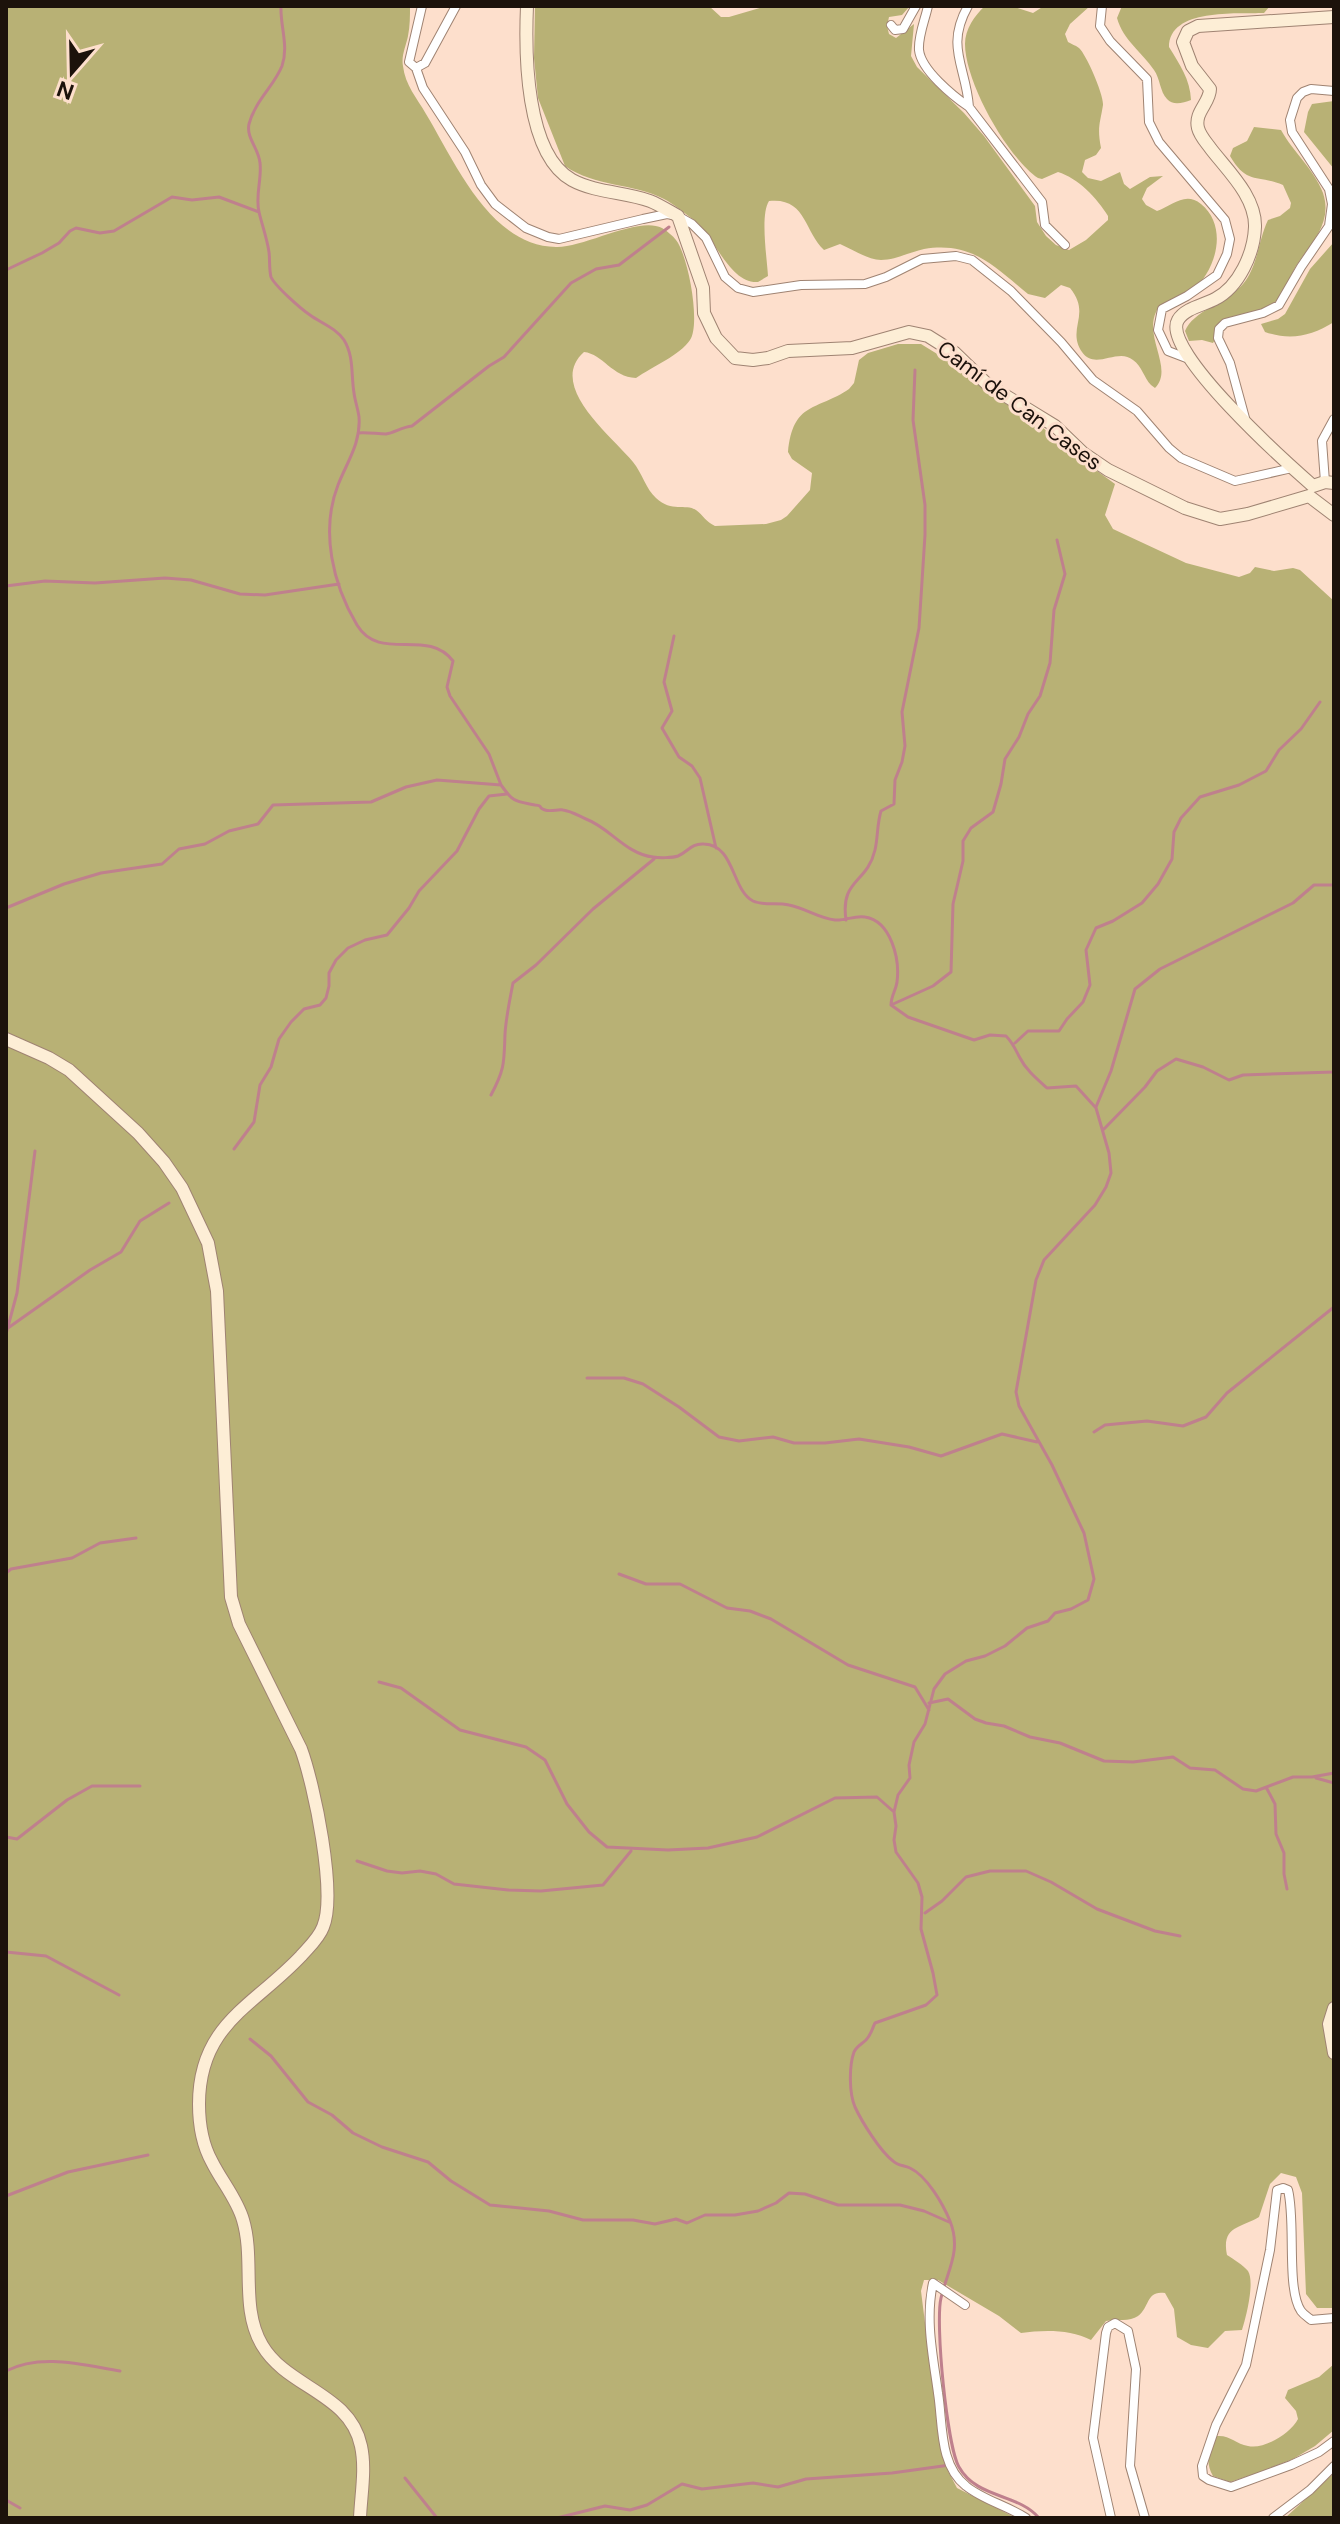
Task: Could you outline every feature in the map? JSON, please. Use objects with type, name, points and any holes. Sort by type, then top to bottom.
[{"type":"street","points":[[422,6],[409,58],[411,65],[416,68],[423,88],[465,152],[487,195],[504,213],[526,228],[559,239],[667,214],[678,216]]},
{"type":"street","points":[[416,68],[427,60],[456,6]]},
{"type":"street","points":[[527,6],[530,99],[544,147],[554,163],[575,182],[649,201],[692,224],[706,238],[725,277],[738,288],[753,292],[801,285],[865,284],[922,259],[956,256],[972,260],[1007,287],[1093,380],[1137,411],[1181,458],[1235,481],[1292,468]]},
{"type":"street","points":[[891,25],[895,30],[903,29],[916,6]]},
{"type":"street","points":[[928,6],[920,38],[922,60],[955,97],[969,107],[1042,202],[1045,225],[1065,245]]},
{"type":"street","points":[[968,6],[960,21],[956,48],[968,91],[969,107]]},
{"type":"street","points":[[1102,6],[1100,26],[1110,41],[1147,79],[1149,122],[1159,142],[1225,220],[1230,239],[1217,275],[1162,309],[1158,330],[1168,351],[1189,359]]},
{"type":"street","points":[[1320,487],[1292,468],[1250,427],[1189,359],[1176,333],[1178,319],[1216,299],[1232,286],[1249,256],[1255,228],[1248,199],[1199,132],[1197,118],[1210,89],[1192,66],[1183,45],[1184,36],[1194,27],[1334,17]]},
{"type":"street","points":[[1317,19],[1334,26]]},
{"type":"street","points":[[1250,427],[1242,412],[1230,363],[1218,338],[1219,329],[1225,323],[1263,313],[1279,305],[1329,226],[1332,204],[1329,189],[1292,132],[1290,120],[1297,98],[1303,92],[1311,89],[1334,91]]},
{"type":"street","name":"Camí de Can Cases","points":[[678,216],[703,288],[704,313],[716,338],[735,358],[753,360],[788,351],[852,348],[909,332],[928,336],[955,353],[988,385],[1055,426],[1083,453],[1108,470],[1185,508],[1220,519],[1248,514],[1320,487]]},
{"type":"street","points":[[1334,419],[1322,441],[1320,487],[1334,515]]},
{"type":"street","points":[[6,1039],[69,1070],[138,1133],[182,1188],[211,1255],[217,1291],[231,1597],[239,1624],[308,1768],[319,1826],[328,1911],[323,1929],[309,1947],[220,2031],[202,2076],[202,2138],[244,2222],[252,2318],[262,2346],[286,2371],[344,2412],[358,2434],[363,2463],[360,2518]]},
{"type":"street","points":[[1334,2008],[1329,2024],[1334,2053]]},
{"type":"street","points":[[1334,2318],[1311,2320],[1301,2311],[1296,2299],[1293,2273],[1290,2198],[1288,2190],[1277,2190],[1270,2250],[1246,2365],[1216,2425],[1202,2466],[1203,2476],[1231,2487],[1291,2465],[1334,2441]]},
{"type":"street","points":[[965,2305],[933,2283],[929,2304],[931,2344],[944,2444],[952,2470],[966,2486],[1026,2518]]},
{"type":"street","points":[[1111,2518],[1093,2438],[1106,2333],[1108,2327],[1115,2323],[1128,2331],[1135,2357],[1130,2466],[1145,2518]]},
{"type":"street","points":[[1273,2518],[1310,2490],[1334,2466]]},
{"type":"shaded area","points":[[6,6],[410,6],[409,32],[403,58],[406,79],[462,177],[477,198],[512,233],[533,243],[556,247],[652,225],[662,228],[676,240],[689,274],[694,305],[690,340],[673,356],[636,378],[620,374],[597,357],[584,352],[574,365],[573,380],[587,410],[633,462],[662,503],[692,508],[715,526],[766,524],[781,520],[810,490],[812,473],[792,459],[788,452],[795,424],[801,415],[849,389],[854,383],[859,360],[868,353],[898,344],[921,344],[1001,401],[1036,421],[1060,444],[1115,484],[1105,515],[1113,529],[1186,563],[1239,577],[1250,573],[1255,567],[1274,571],[1300,570],[1334,601],[1334,2308],[1317,2308],[1306,2294],[1302,2193],[1296,2177],[1281,2173],[1270,2184],[1259,2217],[1234,2229],[1227,2238],[1227,2255],[1246,2269],[1250,2276],[1249,2300],[1242,2330],[1225,2331],[1208,2348],[1191,2345],[1177,2337],[1174,2309],[1165,2293],[1154,2294],[1135,2318],[1106,2321],[1091,2340],[1056,2331],[1021,2333],[999,2316],[938,2280],[924,2280],[921,2291],[931,2371],[948,2471],[957,2488],[1016,2518],[6,2518]]},
{"type":"shaded area","points":[[535,6],[709,6],[721,17],[729,17],[767,6],[910,6],[902,15],[889,17],[889,34],[896,38],[914,24],[911,56],[917,67],[984,136],[1035,206],[1037,222],[1046,236],[1056,245],[1069,250],[1086,240],[1108,220],[1108,216],[1093,196],[1073,179],[1058,172],[1038,178],[1014,154],[980,98],[967,60],[965,38],[971,23],[985,6],[1011,6],[1033,13],[1044,6],[1090,6],[1070,24],[1065,34],[1068,42],[1079,48],[1086,58],[1103,100],[1099,130],[1101,148],[1096,155],[1085,160],[1082,172],[1088,178],[1101,181],[1120,172],[1124,184],[1130,189],[1150,177],[1163,176],[1147,188],[1142,199],[1146,205],[1157,211],[1184,199],[1195,200],[1210,214],[1215,224],[1216,249],[1207,272],[1192,291],[1163,304],[1156,312],[1153,332],[1161,362],[1160,380],[1155,388],[1136,363],[1127,357],[1093,359],[1082,352],[1076,336],[1079,306],[1070,288],[1061,285],[1045,298],[1028,294],[993,265],[969,252],[955,249],[924,249],[881,260],[840,244],[824,250],[797,210],[781,201],[769,201],[766,208],[764,226],[768,276],[758,282],[748,281],[730,267],[701,227],[672,203],[640,190],[589,178],[565,166],[538,98],[534,58]]},
{"type":"shaded area","points":[[1122,6],[1270,6],[1264,13],[1206,16],[1180,25],[1172,34],[1169,47],[1181,66],[1191,100],[1172,103],[1165,96],[1154,70],[1120,26],[1117,18]]},
{"type":"shaded area","points":[[1334,101],[1334,169],[1304,132],[1312,104]]},
{"type":"shaded area","points":[[1254,127],[1281,130],[1309,168],[1323,193],[1323,223],[1274,303],[1263,310],[1227,319],[1213,343],[1189,341],[1185,331],[1189,324],[1243,284],[1255,261],[1268,220],[1290,208],[1291,203],[1283,185],[1247,175],[1230,156],[1233,148],[1247,141]]},
{"type":"shaded area","points":[[1334,242],[1334,322],[1301,336],[1265,332],[1261,324],[1285,314],[1310,269]]},
{"type":"shaded area","points":[[1334,2364],[1334,2430],[1293,2459],[1260,2472],[1230,2482],[1213,2476],[1209,2456],[1217,2436],[1254,2447],[1276,2439],[1298,2419],[1296,2411],[1285,2398],[1288,2390],[1319,2377]]},
{"type":"shaded area","points":[[1334,2473],[1334,2518],[1285,2518]]},
{"type":"waterway","points":[[281,6],[285,51],[282,66],[256,108],[249,129],[260,163],[258,206],[268,247],[271,277],[301,308],[341,336],[351,359],[359,426],[356,444],[338,485],[330,521],[332,557],[341,593],[357,625],[367,636],[378,642],[430,646],[453,661],[447,687],[450,696],[489,754],[501,785]]},
{"type":"waterway","points":[[6,270],[59,243],[76,228],[100,233],[114,231],[172,197],[192,200],[219,197],[259,212]]},
{"type":"waterway","points":[[358,433],[386,434],[412,426],[504,357],[571,283],[596,269],[619,265],[669,227]]},
{"type":"waterway","points":[[846,920],[847,897],[871,861],[881,811],[894,804],[895,780],[905,746],[902,712],[919,628],[925,535],[925,505],[913,420],[915,370]]},
{"type":"waterway","points":[[891,1005],[933,986],[951,972],[953,904],[963,861],[963,841],[971,828],[993,812],[1005,759],[1040,696],[1050,663],[1054,610],[1065,574],[1057,540]]},
{"type":"waterway","points":[[6,586],[45,581],[95,583],[165,578],[191,580],[240,594],[265,595],[339,584]]},
{"type":"waterway","points":[[674,636],[664,682],[672,711],[662,728],[679,757],[692,766],[700,778],[716,848]]},
{"type":"waterway","points":[[1015,1043],[1028,1031],[1059,1031],[1083,1002],[1090,985],[1086,950],[1096,928],[1142,903],[1158,884],[1172,859],[1174,832],[1181,818],[1200,797],[1239,785],[1266,771],[1279,750],[1301,729],[1320,702]]},
{"type":"waterway","points":[[6,908],[64,884],[101,873],[162,864],[179,849],[205,844],[229,831],[258,824],[273,805],[371,802],[406,787],[437,780],[501,785],[515,800],[540,806],[547,811],[572,812],[595,823],[643,855],[672,857],[696,845],[714,846],[727,859],[740,887],[753,901],[789,905],[835,920],[861,917],[874,920],[887,933],[895,952],[897,982],[891,1005]]},
{"type":"waterway","points":[[234,1149],[254,1122],[260,1085],[271,1067],[279,1039],[304,1009],[320,1005],[326,998],[329,973],[336,960],[348,948],[387,935],[419,891],[457,851],[489,796],[507,794]]},
{"type":"waterway","points":[[491,1095],[503,1065],[513,983],[536,965],[593,909],[654,859]]},
{"type":"waterway","points":[[1096,1107],[1111,1071],[1135,989],[1160,969],[1293,903],[1314,885],[1334,885]]},
{"type":"waterway","points":[[891,1005],[908,1017],[974,1040],[990,1035],[1006,1036],[1025,1066],[1047,1088],[1076,1086],[1096,1108],[1109,1153],[1111,1173],[1095,1205],[1044,1260],[1036,1280],[1016,1392],[1019,1406],[1052,1465],[1084,1533],[1094,1579],[1088,1600],[1027,1628],[1005,1646],[966,1661],[945,1674],[934,1689],[925,1724],[914,1742],[909,1765],[910,1778],[898,1795],[894,1812],[894,1840],[896,1852],[918,1883],[922,1897],[921,1929],[937,1995],[926,2005],[875,2023],[868,2038],[854,2052],[851,2072],[853,2101],[867,2128],[888,2156],[897,2164],[916,2172],[928,2184],[950,2221],[954,2251],[941,2298],[940,2332],[946,2411],[959,2467],[976,2485],[1020,2504],[1039,2518]]},
{"type":"waterway","points":[[1104,1129],[1157,1071],[1176,1059],[1203,1067],[1229,1080],[1243,1075],[1334,1072]]},
{"type":"waterway","points":[[6,1334],[17,1293],[35,1151]]},
{"type":"waterway","points":[[8,1328],[121,1252],[140,1221],[169,1203]]},
{"type":"waterway","points":[[1094,1432],[1105,1425],[1147,1421],[1183,1426],[1206,1417],[1227,1393],[1334,1307]]},
{"type":"waterway","points":[[587,1378],[624,1378],[643,1384],[719,1437],[739,1441],[773,1437],[794,1443],[859,1439],[941,1456],[1002,1434],[1037,1442]]},
{"type":"waterway","points":[[6,1573],[11,1569],[72,1558],[100,1543],[136,1538]]},
{"type":"waterway","points":[[619,1574],[646,1584],[680,1584],[727,1608],[750,1611],[771,1619],[848,1665],[915,1687],[929,1710]]},
{"type":"waterway","points":[[379,1682],[401,1688],[460,1730],[526,1747],[545,1760],[567,1804],[589,1832],[607,1847],[708,1848],[757,1837],[835,1798],[877,1797],[894,1812]]},
{"type":"waterway","points":[[929,1703],[948,1699],[975,1719],[1060,1743],[1104,1761],[1133,1762],[1173,1757],[1190,1768],[1215,1770],[1243,1789],[1256,1791],[1293,1777],[1334,1773]]},
{"type":"waterway","points":[[1316,1778],[1334,1783]]},
{"type":"waterway","points":[[6,1837],[17,1839],[67,1800],[92,1786],[140,1786]]},
{"type":"waterway","points":[[1266,1787],[1275,1804],[1276,1834],[1284,1853],[1287,1889]]},
{"type":"waterway","points":[[357,1861],[387,1871],[436,1874],[454,1884],[541,1891],[603,1885],[631,1851]]},
{"type":"waterway","points":[[925,1913],[966,1877],[990,1871],[1026,1871],[1097,1909],[1155,1931],[1180,1936]]},
{"type":"waterway","points":[[6,1952],[46,1956],[119,1995]]},
{"type":"waterway","points":[[250,2039],[271,2056],[308,2102],[332,2115],[353,2133],[382,2147],[428,2162],[451,2181],[490,2205],[549,2211],[583,2220],[633,2220],[655,2224],[676,2219],[687,2223],[705,2215],[758,2211],[789,2193],[805,2194],[838,2205],[900,2205],[949,2222]]},
{"type":"waterway","points":[[6,2196],[68,2172],[148,2155]]},
{"type":"waterway","points":[[6,2371],[48,2362],[120,2371]]},
{"type":"waterway","points":[[557,2518],[605,2506],[630,2510],[647,2505],[682,2484],[702,2489],[753,2483],[778,2487],[806,2479],[950,2465]]},
{"type":"waterway","points":[[405,2478],[437,2518]]},
{"type":"waterway","points":[[6,2500],[20,2508]]}]
